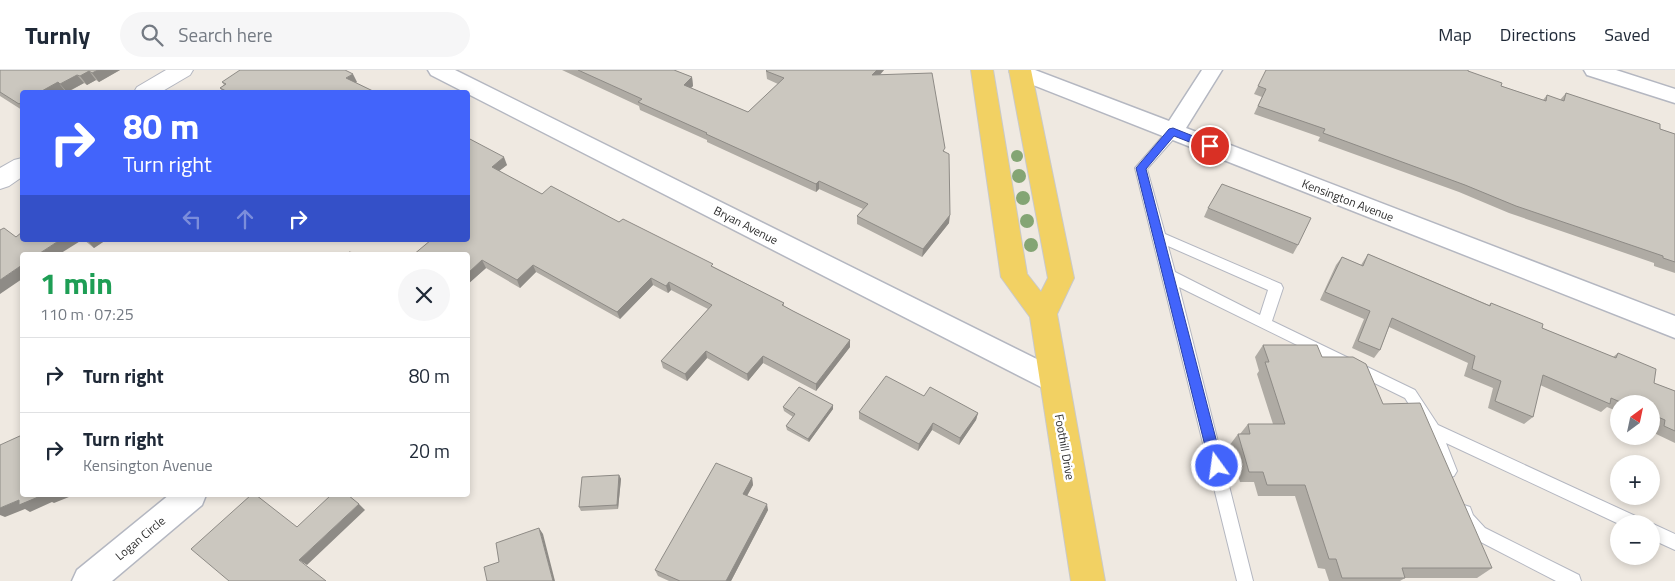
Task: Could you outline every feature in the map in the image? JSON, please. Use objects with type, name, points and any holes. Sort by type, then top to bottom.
[{"type":"main road","name":"Foothill Drive","points":[[982,70],[1014,276],[1042,314],[1088,581]]},
{"type":"main road","points":[[1020,71],[1061,278],[1042,314]]},
{"type":"street","points":[[148,90],[182,70]]},
{"type":"street","name":"Bryan Avenue","points":[[438,70],[1053,380]]},
{"type":"street","points":[[1173,132],[1212,70]]},
{"type":"street","points":[[1594,70],[1675,96]]},
{"type":"street","name":"Kensington Avenue","points":[[1020,71],[1675,327]]},
{"type":"street","name":"Logan Circle","points":[[88,581],[188,497]]},
{"type":"lane","points":[[1173,132],[1141,168],[1245,581]]},
{"type":"lane","points":[[1159,237],[1276,288],[1264,324]]},
{"type":"lane","points":[[1169,275],[1192,289],[1410,394],[1433,430],[1453,483]]},
{"type":"lane","points":[[1433,430],[1617,515]]},
{"type":"lane","points":[[1460,501],[1466,519],[1479,533],[1573,581]]},
{"type":"lane","points":[[1660,535],[1675,542]]},
{"type":"building","points":[[0,70],[98,70],[92,73],[89,71],[80,76],[77,75],[44,90],[20,90],[19,104],[0,92]]},
{"type":"building","points":[[240,70],[345,70],[353,74],[346,78],[371,90],[224,90],[220,88],[226,84],[222,82]]},
{"type":"building","points":[[578,70],[674,70],[692,77],[684,85],[748,112],[784,78],[767,70],[877,70],[872,75],[932,73],[945,148],[943,151],[949,154],[950,215],[923,249],[857,216],[868,204],[819,181],[816,184],[706,134],[638,102],[642,99]]},
{"type":"building","points":[[1266,70],[1468,70],[1502,83],[1501,86],[1546,101],[1547,95],[1564,101],[1566,93],[1660,124],[1660,129],[1675,134],[1675,262],[1663,258],[1663,256],[1516,206],[1465,185],[1323,133],[1325,129],[1258,106],[1266,89],[1258,86]]},
{"type":"building","points":[[470,139],[504,157],[492,167],[542,194],[551,186],[619,222],[623,219],[713,264],[711,266],[784,303],[782,305],[850,340],[816,384],[763,356],[747,374],[706,351],[685,374],[661,361],[712,305],[669,282],[666,286],[651,278],[617,312],[533,265],[517,280],[482,260],[470,271],[470,252],[417,252],[429,242],[470,242]]},
{"type":"building","points":[[1222,184],[1311,218],[1298,245],[1208,208]]},
{"type":"building","points":[[4,228],[16,237],[20,234],[20,242],[57,242],[42,252],[20,252],[20,266],[0,280],[0,230]]},
{"type":"building","points":[[1368,254],[1490,306],[1491,303],[1543,324],[1542,328],[1616,358],[1618,353],[1656,369],[1654,383],[1675,391],[1675,431],[1664,426],[1665,420],[1660,418],[1660,395],[1610,395],[1610,404],[1543,375],[1533,417],[1495,401],[1501,381],[1472,369],[1475,356],[1392,318],[1380,350],[1358,341],[1370,311],[1325,292],[1342,257],[1363,266]]},
{"type":"building","points":[[1263,345],[1317,345],[1322,357],[1353,357],[1366,364],[1383,404],[1420,403],[1492,568],[1402,568],[1405,578],[1342,578],[1336,559],[1329,559],[1305,485],[1267,485],[1263,472],[1249,472],[1238,434],[1250,434],[1248,424],[1285,424],[1265,362],[1269,362]]},
{"type":"building","points":[[886,376],[924,396],[930,387],[978,413],[960,438],[933,423],[919,444],[859,412]]},
{"type":"building","points":[[799,387],[833,405],[808,439],[786,426],[795,414],[783,407]]},
{"type":"building","points":[[20,436],[20,497],[38,497],[19,505],[19,500],[0,508],[0,445]]},
{"type":"building","points":[[716,463],[752,478],[743,494],[767,504],[726,581],[680,581],[655,570]]},
{"type":"building","points":[[619,475],[617,505],[579,507],[582,477]]},
{"type":"building","points":[[249,497],[259,497],[297,527],[329,497],[350,497],[359,504],[299,560],[326,581],[229,581],[191,549]]},
{"type":"building","points":[[539,528],[553,581],[487,581],[484,567],[499,562],[496,543]]},
{"type":"route","points":[[1210,146],[1173,132],[1141,168],[1217,466]]}]
